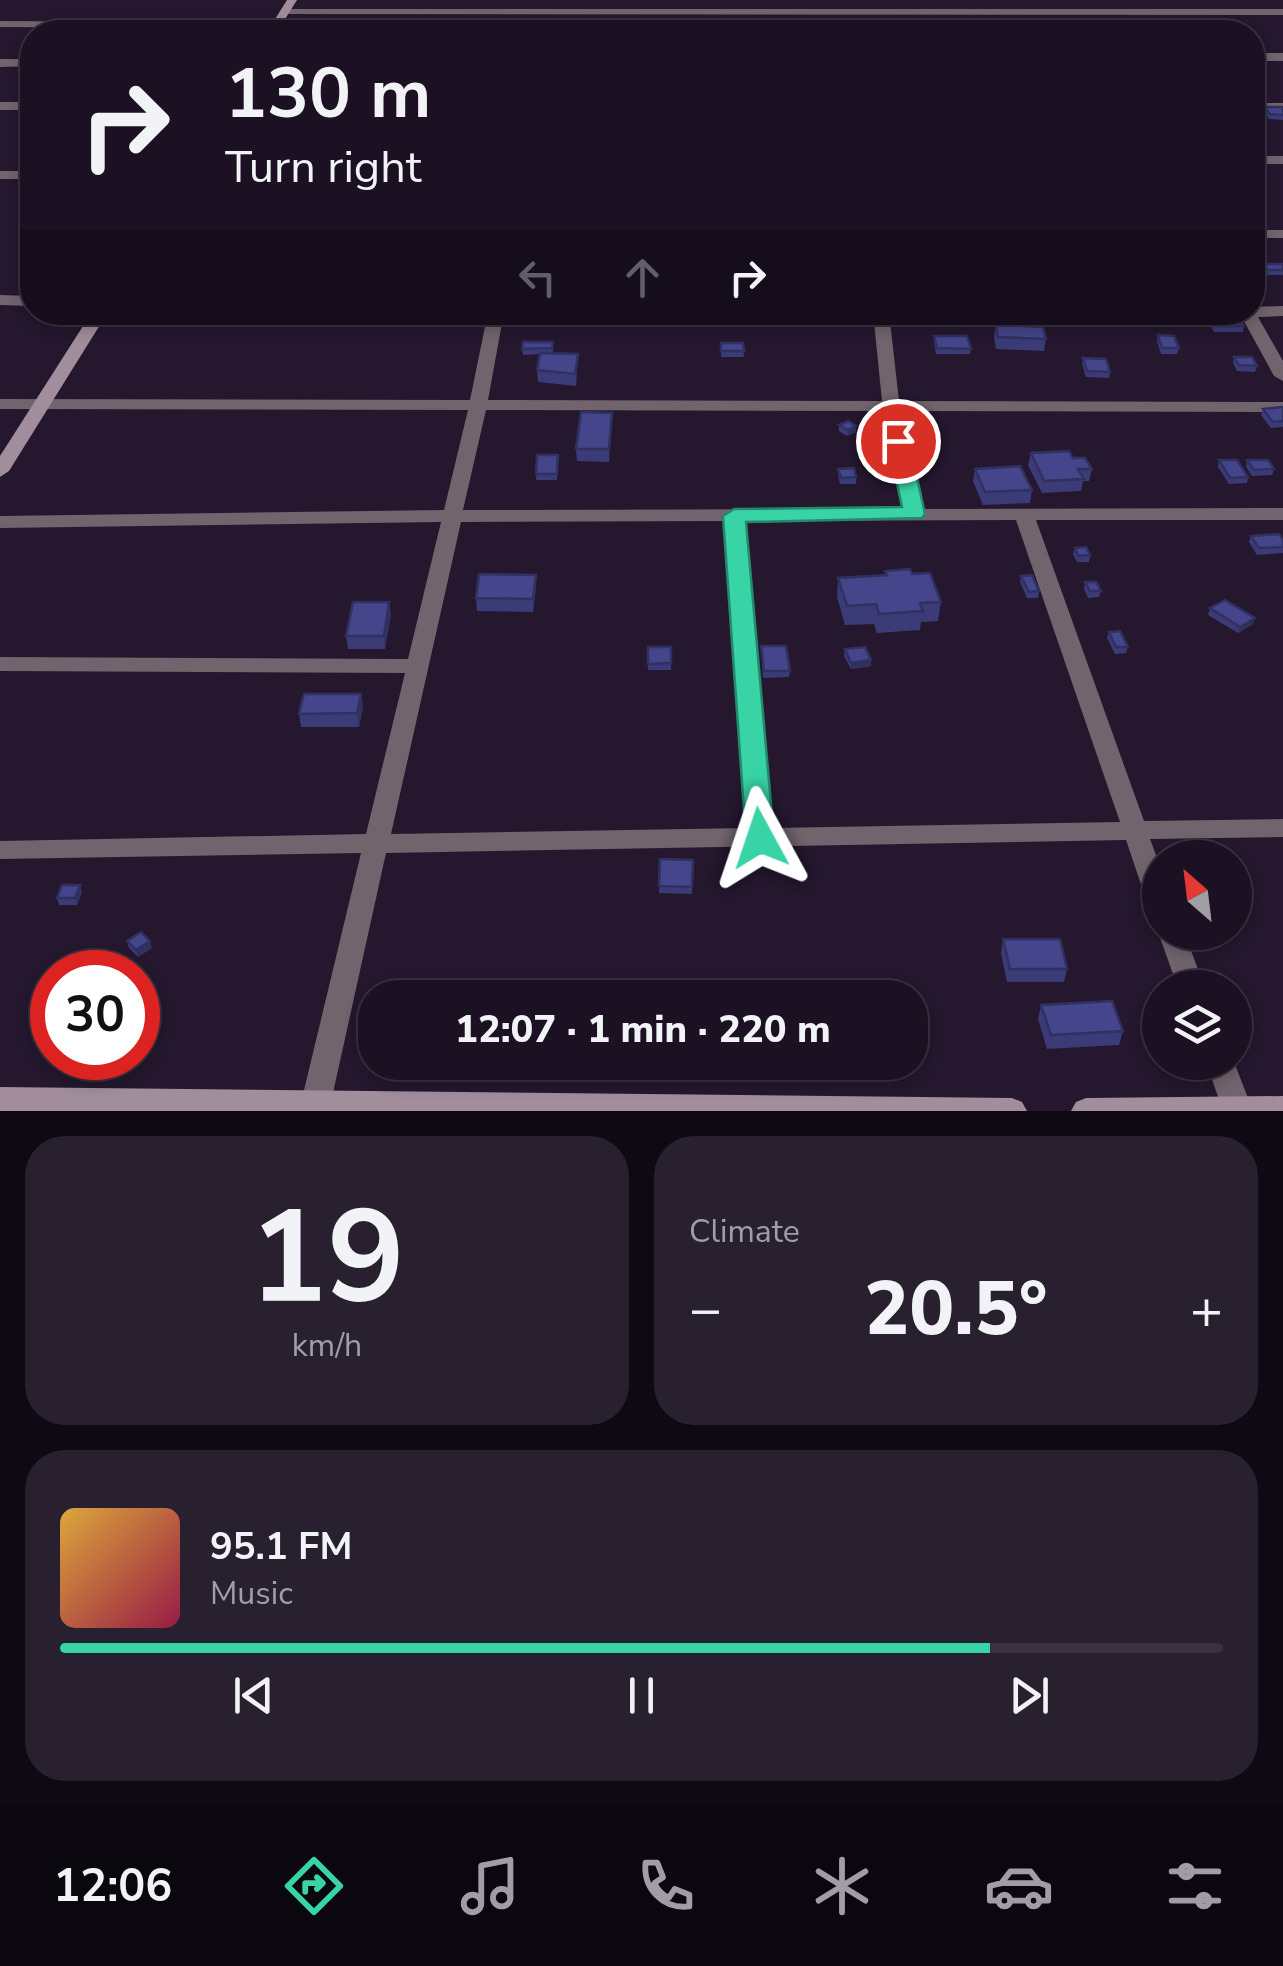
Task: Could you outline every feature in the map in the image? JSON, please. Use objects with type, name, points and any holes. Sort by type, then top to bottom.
[{"type":"street","points":[[279,20],[292,0]]},
{"type":"street","points":[[1075,0],[1085,18]]},
{"type":"street","points":[[284,12],[822,11],[1085,18],[1283,12]]},
{"type":"street","points":[[0,471],[92,325]]},
{"type":"street","points":[[315,1106],[493,325]]},
{"type":"street","points":[[882,325],[891,404],[914,514]]},
{"type":"street","points":[[1257,325],[1283,376]]},
{"type":"street","points":[[0,404],[1283,407]]},
{"type":"street","points":[[0,522],[450,516],[1283,514]]},
{"type":"street","points":[[1024,515],[1142,854]]},
{"type":"street","points":[[734,516],[760,838]]},
{"type":"street","points":[[0,664],[415,666]]},
{"type":"street","points":[[0,850],[1283,828]]},
{"type":"street","points":[[1227,1080],[1238,1110]]},
{"type":"street","points":[[0,1100],[1012,1111]]},
{"type":"street","points":[[1086,1111],[1283,1109]]},
{"type":"building","points":[[1265,107],[1283,107],[1283,115],[1270,114]]},
{"type":"building","points":[[1265,264],[1282,264],[1283,270],[1265,270]]},
{"type":"building","points":[[996,325],[1043,327],[1046,339],[998,337]]},
{"type":"building","points":[[1158,335],[1174,336],[1179,348],[1162,348]]},
{"type":"building","points":[[934,336],[967,336],[971,349],[937,348]]},
{"type":"building","points":[[523,342],[553,342],[552,348],[522,349]]},
{"type":"building","points":[[721,343],[743,343],[744,351],[721,351]]},
{"type":"building","points":[[540,353],[578,354],[575,374],[537,370]]},
{"type":"building","points":[[1234,357],[1252,357],[1257,366],[1239,365]]},
{"type":"building","points":[[1083,358],[1106,359],[1110,372],[1087,371]]},
{"type":"building","points":[[1283,407],[1283,421],[1273,422],[1263,409]]},
{"type":"building","points":[[581,412],[612,413],[609,449],[576,449]]},
{"type":"building","points":[[848,421],[856,426],[848,430],[839,425]]},
{"type":"building","points":[[907,431],[922,432],[924,440],[909,440]]},
{"type":"building","points":[[1069,451],[1073,458],[1085,458],[1092,469],[1078,469],[1084,479],[1044,481],[1031,453]]},
{"type":"building","points":[[537,455],[558,455],[557,474],[536,474]]},
{"type":"building","points":[[1219,460],[1237,460],[1248,477],[1230,478]]},
{"type":"building","points":[[1247,460],[1268,460],[1274,469],[1254,470]]},
{"type":"building","points":[[1020,466],[1032,490],[985,492],[975,469]]},
{"type":"building","points":[[854,468],[856,477],[841,478],[838,469]]},
{"type":"building","points":[[1279,534],[1283,547],[1259,548],[1251,536]]},
{"type":"building","points":[[1086,547],[1090,555],[1078,556],[1075,548]]},
{"type":"building","points":[[910,569],[912,574],[930,573],[941,602],[920,603],[923,611],[879,614],[876,604],[847,606],[838,578],[887,575],[885,571]]},
{"type":"building","points":[[479,574],[536,575],[533,599],[476,598]]},
{"type":"building","points":[[1032,575],[1039,591],[1029,592],[1021,576]]},
{"type":"building","points":[[1085,582],[1096,582],[1101,591],[1090,591]]},
{"type":"building","points":[[1225,600],[1255,618],[1240,627],[1210,608]]},
{"type":"building","points":[[353,602],[389,602],[384,636],[346,636]]},
{"type":"building","points":[[1120,631],[1128,647],[1116,647],[1109,632]]},
{"type":"building","points":[[761,646],[786,646],[790,671],[764,671]]},
{"type":"building","points":[[648,647],[671,647],[671,663],[648,664]]},
{"type":"building","points":[[865,647],[871,660],[851,663],[845,649]]},
{"type":"building","points":[[304,694],[361,694],[357,713],[299,714]]},
{"type":"building","points":[[660,859],[693,860],[692,887],[659,886]]},
{"type":"building","points":[[62,885],[80,885],[75,898],[57,898]]},
{"type":"building","points":[[141,932],[150,941],[136,950],[127,941]]},
{"type":"building","points":[[1003,939],[1060,939],[1067,969],[1010,969]]},
{"type":"building","points":[[1112,1001],[1123,1031],[1051,1035],[1041,1005]]},
{"type":"route","points":[[760,838],[734,516],[914,514],[898,441]]}]
